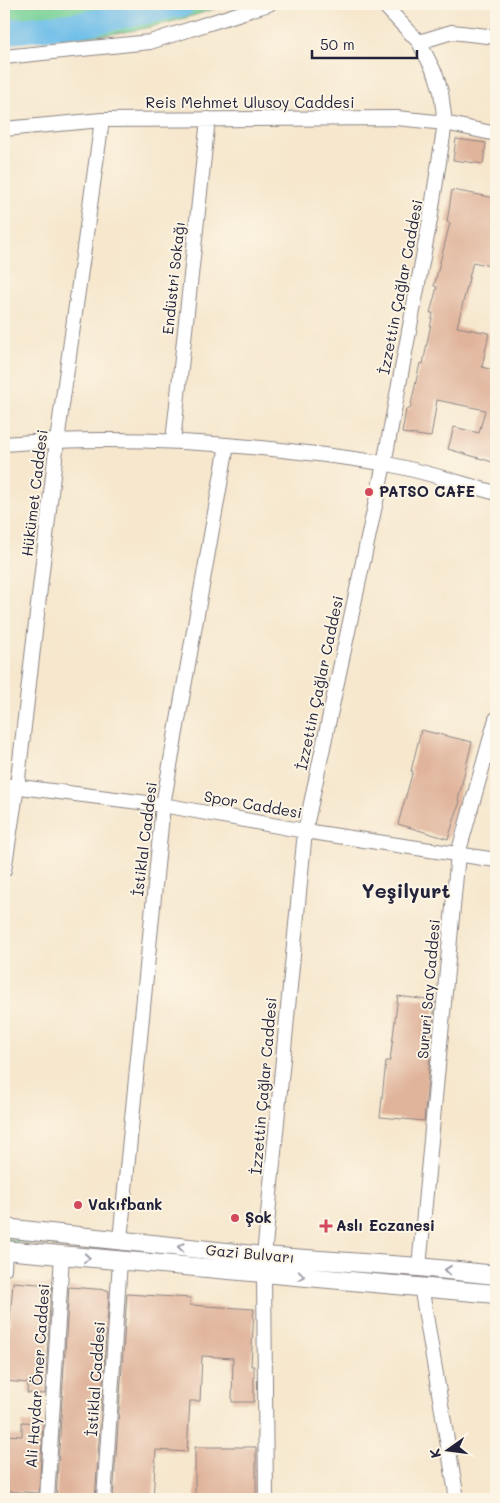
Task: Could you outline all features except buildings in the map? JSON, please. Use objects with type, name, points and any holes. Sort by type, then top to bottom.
[{"type":"main road","name":"Gazi Bulvarı","points":[[4,1228],[120,1240],[264,1265],[496,1294]]},
{"type":"main road","name":"Gazi Bulvarı","points":[[4,1250],[120,1261],[419,1267],[496,1275]]},
{"type":"street","points":[[4,58],[150,42],[269,4]]},
{"type":"street","name":"İzzettin Çağlar Caddesi","points":[[266,1499],[264,1265],[305,831],[384,464],[430,220],[445,123],[441,92],[419,42],[383,4]]},
{"type":"street","points":[[419,42],[452,32],[496,37]]},
{"type":"street","name":"Reis Mehmet Ulusoy Caddesi","points":[[4,129],[102,120],[397,118],[445,123],[496,134]]},
{"type":"street","name":"Endüstri Sokağı","points":[[173,441],[208,119]]},
{"type":"street","name":"Hükümet Caddesi","points":[[4,870],[10,786],[102,120]]},
{"type":"street","points":[[4,444],[57,441],[173,441],[227,445],[384,464],[496,494]]},
{"type":"street","name":"İstiklal Caddesi","points":[[120,1240],[163,805],[227,445]]},
{"type":"street","name":"Sururi Say Caddesi","points":[[419,1267],[458,854],[496,719]]},
{"type":"street","name":"Spor Caddesi","points":[[10,786],[163,805],[305,831],[496,860]]},
{"type":"street","points":[[4,1250],[4,1269]]},
{"type":"street","name":"Ali Haydar Öner Caddesi","points":[[47,1499],[62,1255]]},
{"type":"street","name":"İstiklal Caddesi","points":[[104,1499],[120,1261]]},
{"type":"street","points":[[421,1286],[457,1499]]},
{"type":"green space","points":[[4,4],[229,4],[155,26],[130,31],[83,37],[4,42]]},
{"type":"green space","points":[[4,1238],[496,1282],[496,1285],[4,1241]]},
{"type":"waterway","points":[[4,32],[83,24],[183,4]]},
{"type":"place","name":"PATSO CAFE","points":[[369,492]]},
{"type":"place","name":"Vakıfbank","points":[[78,1205]]},
{"type":"place","name":"Şok","points":[[235,1218]]},
{"type":"place","name":"Aslı Eczanesi","points":[[326,1226]]},
{"type":"district","name":"Yeşilyurt","points":[[406,891]]}]
